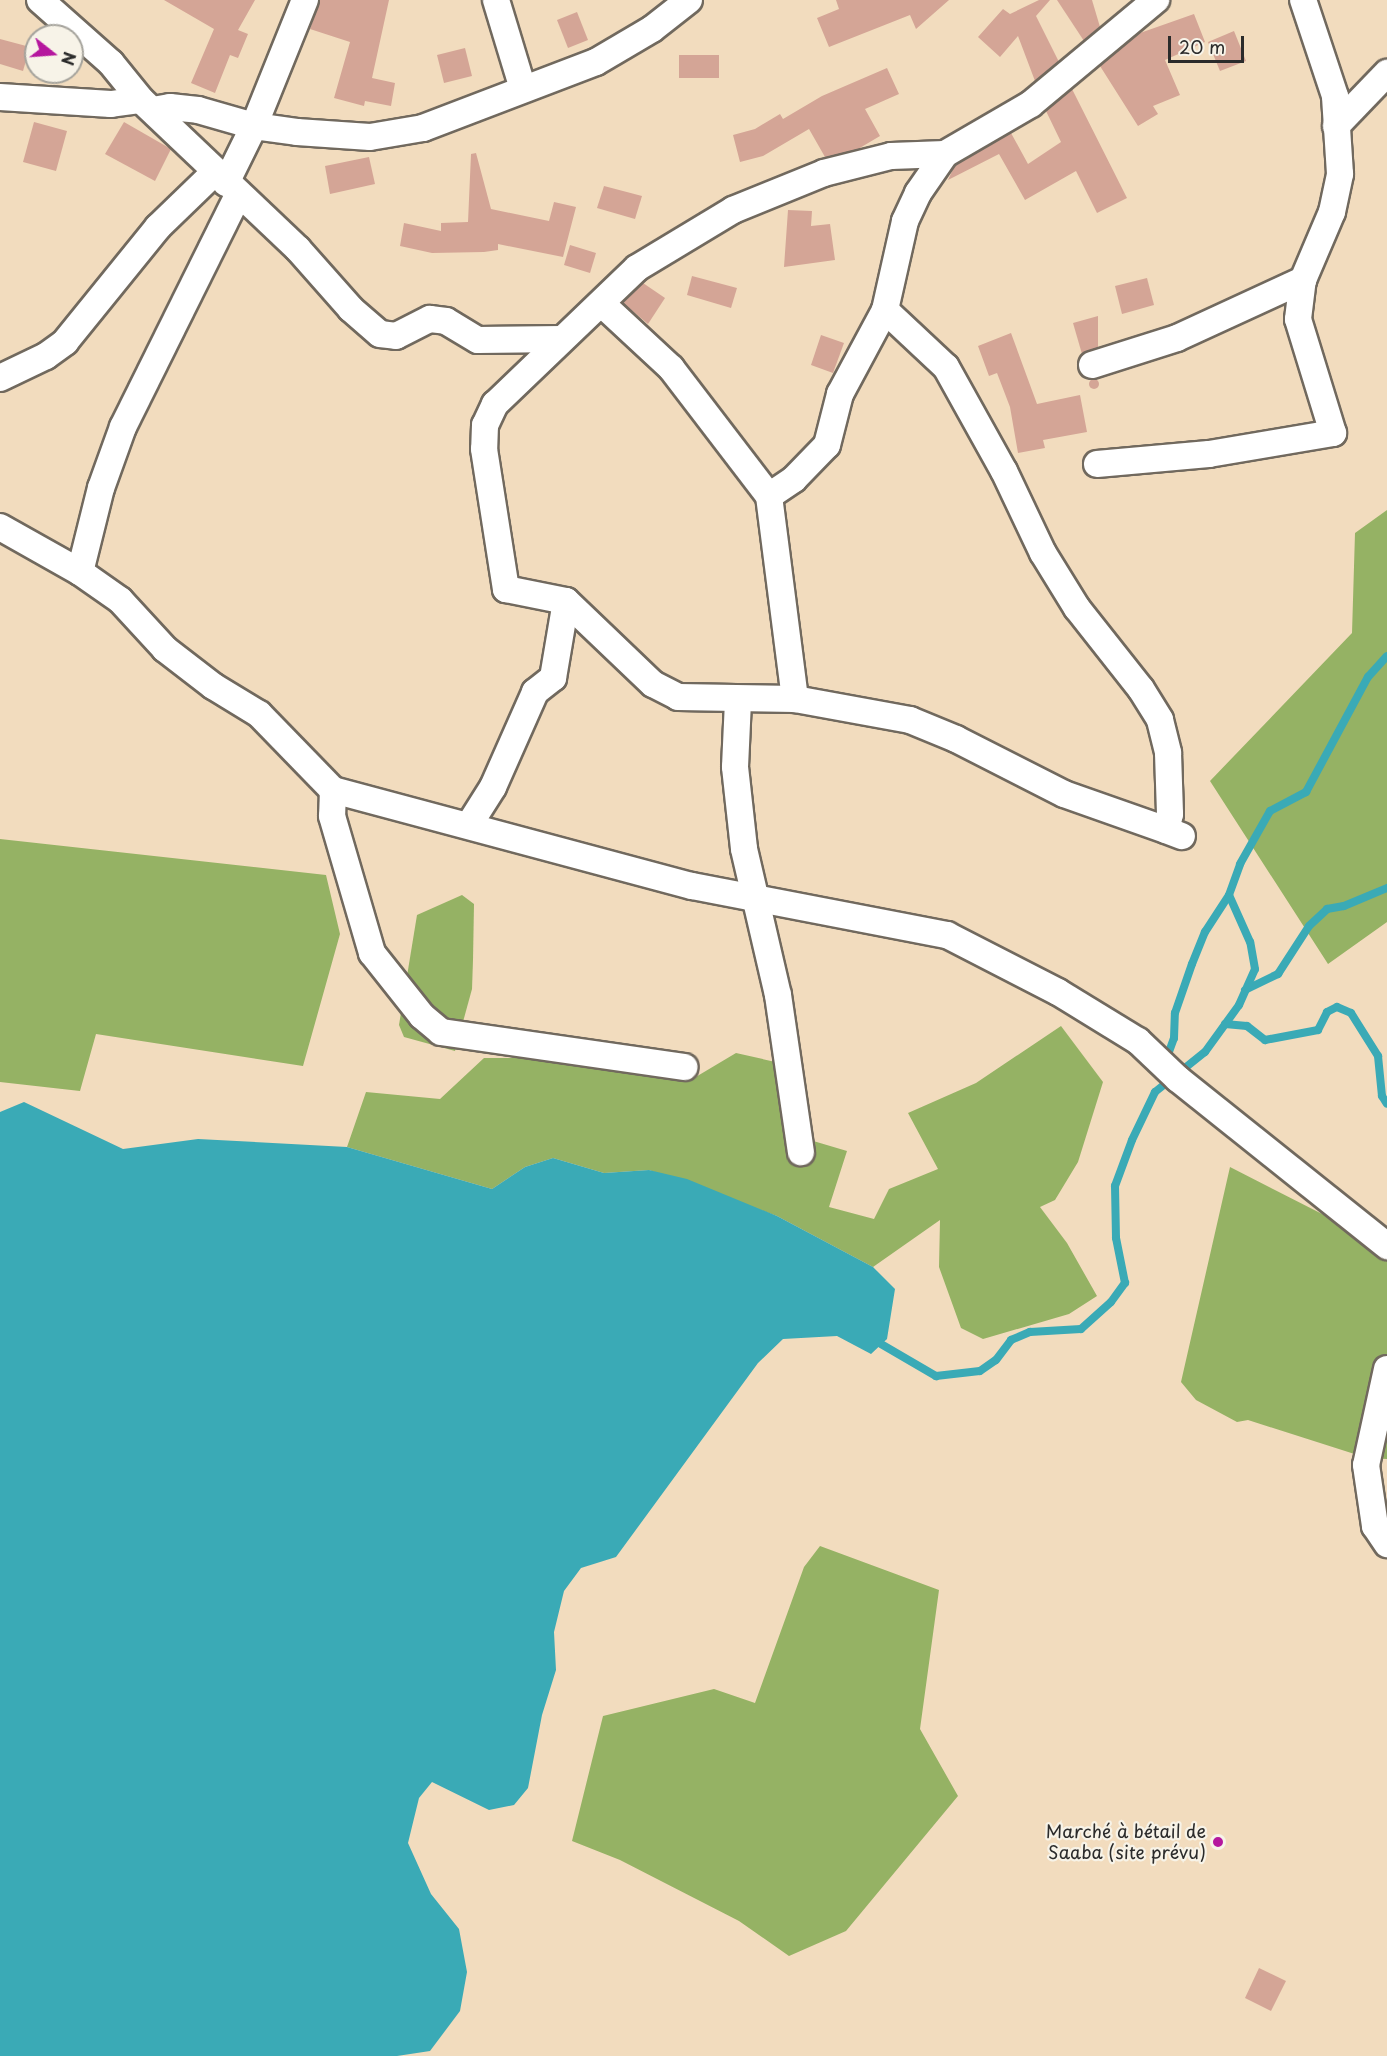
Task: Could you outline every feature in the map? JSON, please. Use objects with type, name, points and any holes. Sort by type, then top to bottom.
[{"type":"street","points":[[40,0],[111,63],[147,105],[380,334],[396,336],[430,319],[446,321],[478,340],[562,339]]},
{"type":"street","points":[[80,572],[101,488],[123,427],[226,184],[254,126],[305,0]]},
{"type":"street","points":[[496,0],[523,90]]},
{"type":"street","points":[[0,97],[170,106],[198,110],[254,126],[370,137],[444,122],[596,62],[652,29],[689,0]]},
{"type":"street","points":[[769,496],[794,478],[827,445],[840,394],[885,310],[905,221],[918,192],[945,154],[1031,104],[1156,0]]},
{"type":"street","points":[[1097,464],[1209,454],[1333,433],[1300,333],[1298,305],[1303,280],[1332,212],[1339,184],[1336,126],[1330,76],[1303,0]]},
{"type":"street","points":[[1336,126],[1383,85]]},
{"type":"street","points":[[885,310],[946,368],[1004,471],[1043,553],[1077,608],[1142,689],[1160,720],[1168,753],[1170,814],[1175,833],[1064,794],[956,739],[910,720],[795,699],[688,700],[668,693],[653,684],[566,602],[506,589],[484,449],[484,425],[495,404],[637,268],[771,192],[891,156],[945,154]]},
{"type":"street","points":[[0,378],[46,357],[64,342],[158,227],[226,184]]},
{"type":"street","points":[[1092,365],[1177,338],[1303,280]]},
{"type":"street","points":[[602,303],[670,368],[769,496],[795,699]]},
{"type":"street","points":[[0,527],[80,572],[120,600],[165,649],[213,686],[259,714],[333,790],[753,898],[947,934],[1058,992],[1138,1041],[1178,1079],[1387,1246]]},
{"type":"street","points":[[469,825],[493,787],[535,692],[553,678],[566,602]]},
{"type":"street","points":[[738,701],[737,803],[753,898],[778,995],[801,1152]]},
{"type":"street","points":[[333,790],[332,816],[372,953],[422,1016],[441,1032],[685,1067]]},
{"type":"street","points":[[1387,1369],[1366,1465],[1374,1526],[1387,1544]]},
{"type":"green space","points":[[1387,510],[1387,922],[1328,964],[1210,781],[1352,633],[1355,533]]},
{"type":"green space","points":[[0,839],[326,875],[340,934],[303,1066],[96,1034],[80,1091],[0,1082]]},
{"type":"green space","points":[[462,895],[474,904],[472,989],[455,1051],[404,1037],[399,1025],[417,915]]},
{"type":"green space","points":[[1061,1026],[1103,1082],[1078,1162],[1055,1200],[1040,1207],[1067,1243],[1097,1296],[1069,1314],[983,1339],[961,1328],[939,1267],[940,1220],[873,1267],[777,1216],[649,1170],[604,1173],[553,1158],[525,1167],[492,1189],[347,1147],[366,1092],[440,1099],[484,1058],[597,1058],[689,1081],[736,1053],[802,1068],[783,1132],[847,1151],[829,1207],[874,1219],[889,1189],[938,1169],[908,1113],[976,1083]]},
{"type":"green space","points":[[1230,1167],[1387,1247],[1387,1459],[1367,1458],[1248,1420],[1237,1422],[1196,1400],[1181,1382]]},
{"type":"green space","points":[[820,1546],[939,1590],[920,1729],[958,1796],[846,1931],[789,1956],[739,1921],[620,1860],[572,1841],[603,1716],[714,1689],[755,1703],[804,1567]]},
{"type":"water","points":[[24,1102],[123,1149],[198,1139],[347,1147],[492,1189],[525,1167],[553,1158],[604,1173],[649,1170],[687,1179],[777,1216],[873,1267],[895,1289],[887,1339],[871,1354],[837,1336],[783,1339],[758,1363],[616,1557],[581,1568],[564,1591],[554,1632],[556,1670],[542,1715],[528,1788],[514,1805],[489,1810],[432,1782],[419,1798],[408,1843],[431,1894],[459,1929],[467,1972],[460,2011],[430,2051],[397,2056],[0,2056],[0,1112]]},
{"type":"building","points":[[164,0],[255,0],[238,30],[248,34],[238,58],[230,55],[215,93],[191,83],[214,29]]},
{"type":"building","points":[[320,0],[389,0],[372,78],[395,83],[391,106],[365,101],[364,106],[334,98],[350,42],[310,29]]},
{"type":"building","points":[[836,0],[949,0],[916,29],[910,15],[829,47],[817,18],[839,9]]},
{"type":"building","points":[[1039,0],[1050,0],[1036,16],[1059,62],[1035,81],[1018,36],[1000,57],[978,37],[1003,9],[1010,14]]},
{"type":"building","points":[[1057,0],[1092,0],[1100,27],[1084,41]]},
{"type":"building","points":[[577,12],[588,40],[568,48],[557,20]]},
{"type":"building","points":[[1194,14],[1205,42],[1165,60],[1180,95],[1153,106],[1158,114],[1138,126],[1100,66],[1140,33]]},
{"type":"building","points":[[1234,31],[1246,61],[1220,71],[1208,42]]},
{"type":"building","points":[[0,39],[24,45],[23,71],[0,64]]},
{"type":"building","points":[[465,48],[472,76],[444,83],[437,55]]},
{"type":"building","points":[[679,55],[719,55],[719,78],[679,78]]},
{"type":"building","points":[[887,68],[899,94],[865,109],[880,136],[858,149],[825,157],[809,129],[763,156],[740,162],[733,135],[755,129],[780,114],[783,119],[822,96]]},
{"type":"building","points":[[1072,89],[1127,198],[1097,213],[1076,171],[1025,200],[999,154],[948,180],[955,165],[1011,133],[1028,164],[1061,142],[1046,111]]},
{"type":"building","points":[[34,122],[67,131],[56,171],[23,162]]},
{"type":"building","points":[[124,122],[171,149],[155,181],[105,154]]},
{"type":"building","points":[[476,153],[491,209],[549,221],[554,202],[576,207],[563,257],[498,244],[498,250],[484,252],[432,253],[400,246],[404,223],[441,231],[441,223],[468,222],[471,154]]},
{"type":"building","points":[[369,157],[375,184],[330,194],[325,166]]},
{"type":"building","points":[[604,186],[642,196],[635,219],[597,208]]},
{"type":"building","points":[[788,210],[812,211],[811,226],[830,224],[835,260],[784,267]]},
{"type":"building","points":[[570,245],[596,253],[590,273],[564,265]]},
{"type":"building","points":[[692,276],[737,288],[731,308],[687,295]]},
{"type":"building","points":[[1147,278],[1154,305],[1122,314],[1115,286]]},
{"type":"building","points":[[643,283],[665,298],[648,324],[623,303]]},
{"type":"building","points":[[1098,316],[1098,347],[1082,354],[1073,323]]},
{"type":"building","points":[[1011,333],[1037,404],[1080,395],[1087,432],[1043,440],[1045,448],[1018,453],[1010,407],[997,373],[989,376],[978,346]]},
{"type":"building","points":[[821,335],[844,343],[833,373],[811,365]]},
{"type":"building","points":[[1094,379],[1098,380],[1098,388],[1094,389],[1090,388],[1089,384],[1090,380]]},
{"type":"building","points":[[1259,1968],[1286,1981],[1271,2011],[1245,1998]]},
{"type":"waterway","points":[[1166,1060],[1174,1038],[1175,1013],[1192,964],[1205,932],[1229,895],[1240,864],[1270,811],[1306,792],[1368,677],[1387,656]]},
{"type":"waterway","points":[[1245,990],[1278,974],[1309,926],[1327,909],[1344,906],[1387,888]]},
{"type":"waterway","points":[[881,1344],[936,1376],[980,1371],[996,1360],[1011,1340],[1030,1332],[1081,1329],[1111,1302],[1125,1283],[1116,1238],[1115,1186],[1132,1140],[1155,1092],[1205,1052],[1239,1005],[1255,969],[1250,942],[1229,895]]},
{"type":"waterway","points":[[1225,1024],[1247,1026],[1265,1040],[1318,1030],[1327,1012],[1337,1007],[1351,1013],[1378,1056],[1382,1096],[1387,1104]]},
{"type":"place","name":"Marché à bétail de Saaba (site prévu)","points":[[1218,1842]]}]
